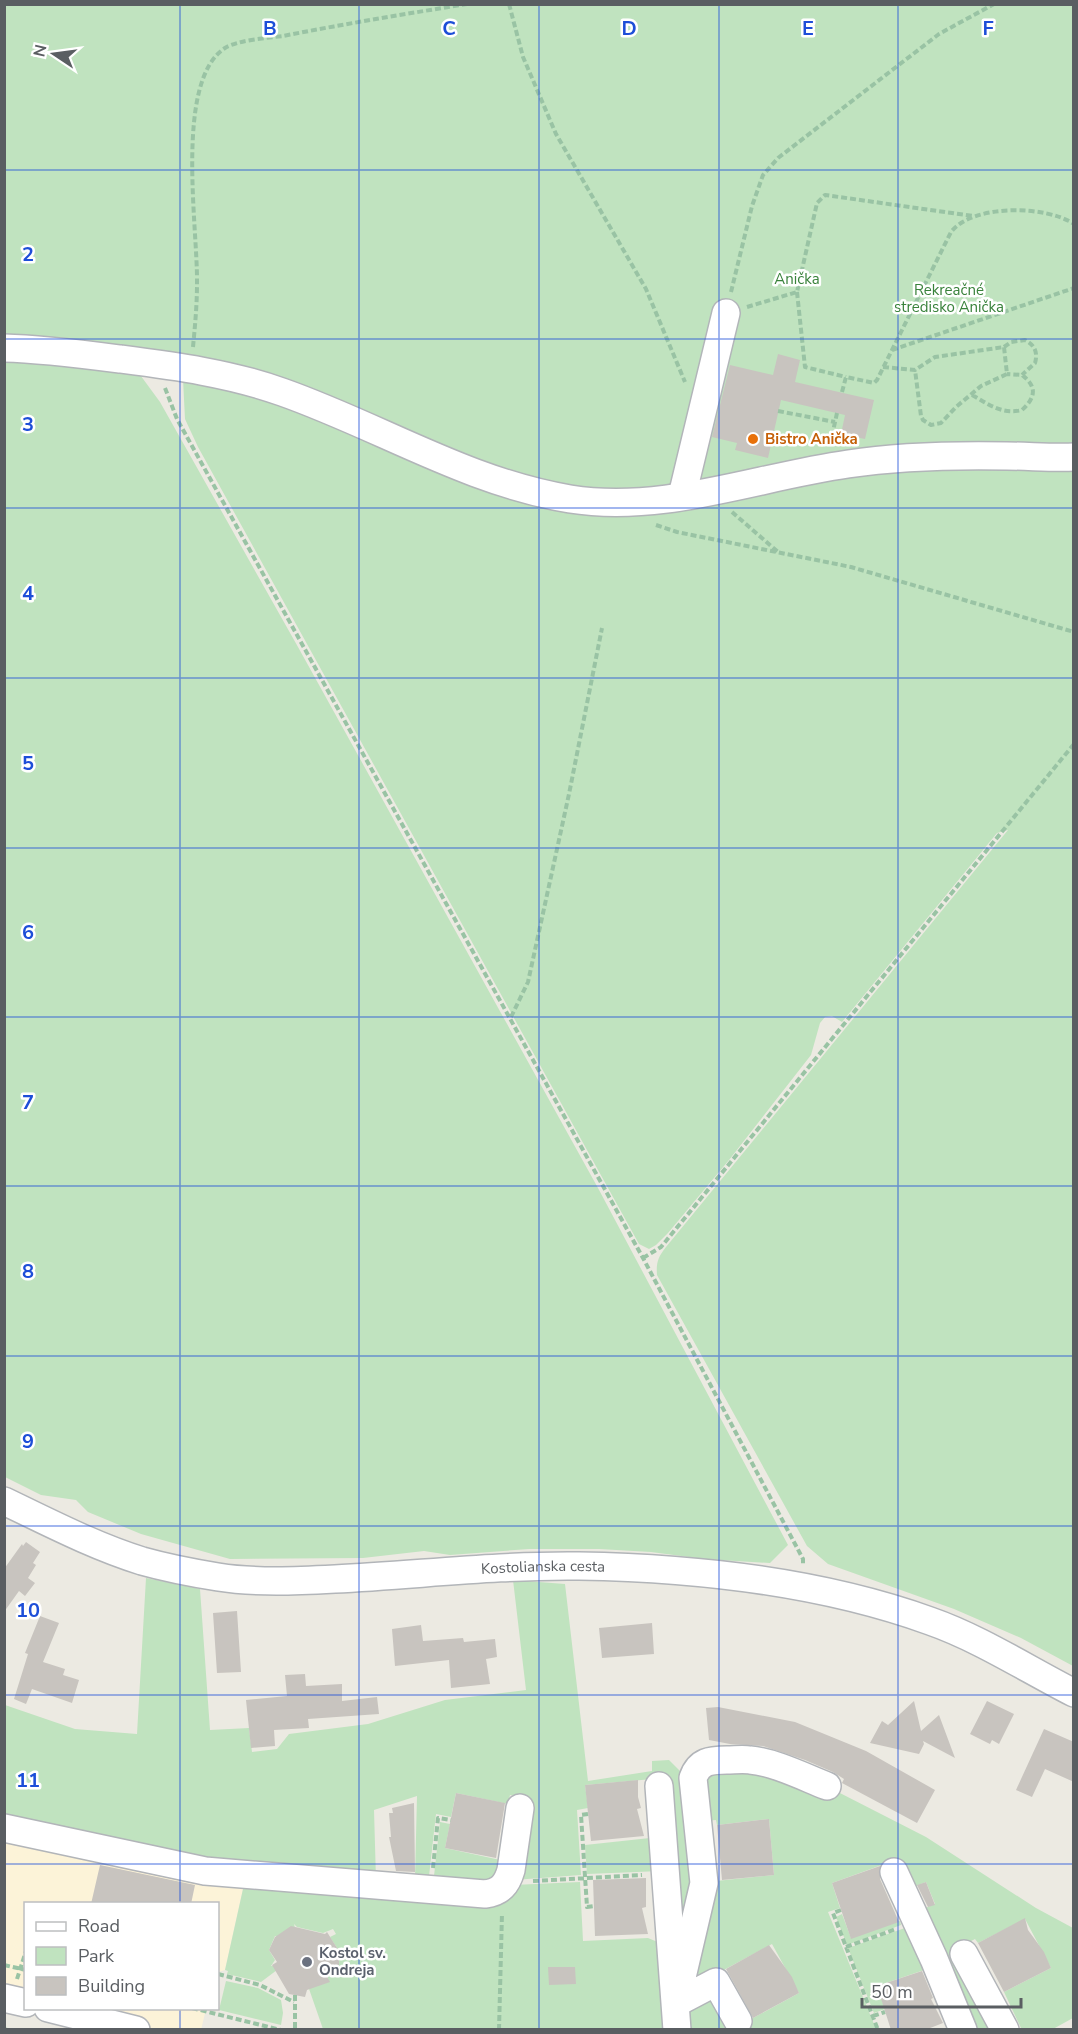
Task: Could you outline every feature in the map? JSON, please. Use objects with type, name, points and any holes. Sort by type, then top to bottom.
[{"type":"street","points":[[693,494],[700,419],[735,310]]},
{"type":"street","points":[[4,348],[41,349],[155,363],[227,375],[283,392],[494,481],[569,498],[608,503],[627,503],[693,494],[832,467],[905,457],[1074,456]]},
{"type":"street","name":"Kostolianska cesta","points":[[4,1501],[67,1531],[144,1561],[222,1577],[274,1581],[320,1580],[505,1567],[580,1566],[742,1578],[801,1586],[857,1598],[931,1621],[969,1638],[1074,1693]]},
{"type":"street","points":[[676,2016],[704,1883],[693,1778],[696,1770],[702,1763],[712,1760],[750,1760],[764,1762],[827,1786]]},
{"type":"street","points":[[659,1786],[676,2016]]},
{"type":"street","points":[[4,1828],[206,1871],[485,1894],[492,1893],[505,1884],[511,1870],[520,1808]]},
{"type":"street","points":[[894,1872],[963,2030]]},
{"type":"street","points":[[964,1954],[1005,2030]]},
{"type":"street","points":[[676,2016],[717,1982],[738,2021]]},
{"type":"street","points":[[4,1998],[24,2003]]},
{"type":"street","points":[[56,2010],[136,2030]]},
{"type":"path","points":[[188,368],[194,341],[197,283],[194,119],[203,74],[213,57],[228,46],[376,18],[467,4]]},
{"type":"path","points":[[509,4],[523,57],[556,134],[646,290],[700,419]]},
{"type":"path","points":[[797,292],[735,310],[752,206],[764,175],[778,158],[939,34],[994,4]]},
{"type":"path","points":[[975,216],[825,195],[817,203],[797,292],[805,367],[874,383],[951,232],[961,222],[975,216],[1019,210],[1054,215],[1074,224]]},
{"type":"path","points":[[892,351],[1074,288]]},
{"type":"path","points":[[883,367],[915,370],[935,357],[1004,347],[1011,342],[1025,340],[1034,347],[1036,352],[1035,363],[1022,375]]},
{"type":"path","points":[[1004,347],[1007,374]]},
{"type":"path","points":[[155,363],[177,418],[643,1258],[803,1559],[801,1586]]},
{"type":"path","points":[[915,370],[921,416],[927,424],[931,425],[941,423],[971,395],[981,386],[1007,374],[1022,375],[1028,380],[1034,392],[1032,399],[1022,410],[1006,412],[971,395]]},
{"type":"path","points":[[842,392],[846,377]]},
{"type":"path","points":[[778,411],[835,422]]},
{"type":"path","points":[[832,467],[829,450],[837,413]]},
{"type":"path","points":[[693,494],[738,516],[779,552]]},
{"type":"path","points":[[647,523],[677,532],[851,567],[1074,632]]},
{"type":"path","points":[[511,1018],[528,982],[602,628]]},
{"type":"path","points":[[643,1258],[661,1247],[1074,744]]},
{"type":"path","points":[[588,1814],[580,1815],[587,1907],[594,1906]]},
{"type":"path","points":[[430,1889],[438,1818],[451,1820]]},
{"type":"path","points":[[499,2030],[505,1884],[666,1874]]},
{"type":"path","points":[[841,1910],[833,1913],[878,2030]]},
{"type":"path","points":[[846,1947],[903,1926],[902,1923],[915,1918]]},
{"type":"path","points":[[4,1965],[23,1969]]},
{"type":"path","points":[[219,1974],[260,1986],[294,2002]]},
{"type":"path","points":[[295,1995],[295,2030]]},
{"type":"path","points":[[206,2010],[281,2030]]},
{"type":"path","points":[[873,2016],[885,2012]]},
{"type":"shaded area","points":[[5,1834],[245,1880],[225,1970],[219,1972],[219,1902],[24,1902],[24,2003],[5,1998]]},
{"type":"shaded area","points":[[53,2010],[206,2010],[201,2030],[138,2029]]},
{"type":"green space","points":[[4,5],[1073,5],[1073,1666],[1021,1638],[954,1609],[828,1564],[807,1546],[657,1275],[658,1260],[666,1247],[1008,830],[997,833],[842,1022],[832,1016],[825,1017],[820,1023],[811,1055],[729,1160],[668,1233],[649,1249],[639,1244],[198,447],[185,419],[183,379],[283,392],[5,348]]},
{"type":"green space","points":[[4,359],[138,372],[160,402],[598,1188],[788,1545],[770,1563],[599,1549],[529,1549],[450,1555],[424,1551],[363,1558],[230,1559],[141,1534],[88,1512],[76,1500],[41,1495],[5,1477]]},
{"type":"green space","points":[[146,1578],[200,1589],[210,1730],[249,1728],[252,1752],[277,1749],[289,1734],[368,1724],[445,1700],[526,1690],[513,1580],[565,1584],[588,1781],[652,1771],[652,1761],[669,1760],[688,1779],[698,1879],[679,1966],[664,1778],[585,1785],[588,1808],[577,1810],[581,1875],[514,1880],[528,1798],[510,1795],[508,1804],[456,1793],[451,1817],[436,1814],[428,1885],[415,1878],[417,1796],[374,1810],[376,1880],[237,1871],[5,1822],[5,1705],[75,1729],[137,1734]]},
{"type":"green space","points":[[735,1766],[836,1791],[926,1837],[1036,1908],[1073,1928],[1073,2018],[1053,2029],[1021,2028],[1004,1992],[1051,1968],[1025,1919],[978,1943],[975,1939],[952,1951],[997,2029],[969,2029],[918,1911],[935,1904],[926,1882],[913,1887],[910,1871],[890,1862],[832,1883],[840,1908],[828,1912],[876,2029],[733,2029],[799,1993],[772,1944],[683,1992],[716,1881],[774,1875],[769,1819],[717,1825],[716,1820],[702,1821],[706,1776]]},
{"type":"green space","points":[[440,1822],[450,1824],[445,1848],[505,1861],[500,1881],[433,1885]]},
{"type":"green space","points":[[650,1838],[661,1871],[587,1874],[585,1845]]},
{"type":"green space","points":[[245,1880],[513,1885],[580,1882],[583,1941],[648,1938],[660,1943],[667,2029],[323,2029],[308,1986],[328,1981],[328,1972],[339,1965],[339,1951],[330,1937],[336,1934],[333,1929],[323,1933],[297,1927],[294,1924],[295,1928],[287,1936],[275,1936],[269,1950],[275,1960],[271,1966],[277,1970],[261,1982],[227,1974],[228,1971],[225,1970]]},
{"type":"green space","points":[[842,1914],[851,1938],[900,1921],[901,1925],[847,1945],[836,1917]]},
{"type":"green space","points":[[905,1928],[930,1968],[877,1986],[885,2009],[874,2013],[848,1948]]},
{"type":"green space","points":[[226,1981],[258,1988],[281,2000],[283,2013],[281,2025],[219,2010]]},
{"type":"green space","points":[[708,1992],[731,2029],[683,2029],[684,2006]]},
{"type":"building","points":[[778,354],[800,360],[795,382],[874,400],[865,439],[841,434],[845,415],[781,400],[768,458],[735,450],[737,443],[712,437],[730,365],[773,375]]},
{"type":"building","points":[[26,1542],[40,1552],[33,1563],[36,1565],[28,1578],[35,1583],[25,1596],[19,1591],[4,1612],[4,1569],[22,1544],[23,1546]]},
{"type":"building","points":[[237,1611],[241,1672],[217,1673],[213,1613]]},
{"type":"building","points":[[40,1616],[59,1623],[43,1662],[65,1669],[63,1675],[79,1680],[72,1703],[32,1689],[26,1704],[14,1699],[28,1654],[25,1653]]},
{"type":"building","points":[[652,1623],[654,1654],[602,1658],[599,1628]]},
{"type":"building","points":[[421,1625],[423,1641],[463,1638],[464,1642],[495,1639],[497,1657],[486,1659],[490,1684],[451,1688],[449,1660],[395,1666],[392,1629]]},
{"type":"building","points":[[305,1674],[306,1686],[342,1684],[342,1701],[377,1697],[379,1714],[308,1719],[309,1728],[274,1730],[275,1746],[251,1748],[246,1700],[287,1696],[285,1675]]},
{"type":"building","points":[[914,1701],[921,1731],[939,1715],[955,1758],[923,1741],[924,1744],[919,1754],[870,1743],[882,1721],[888,1725]]},
{"type":"building","points":[[987,1701],[1014,1714],[999,1744],[992,1740],[990,1744],[970,1734]]},
{"type":"building","points":[[718,1707],[795,1722],[866,1751],[935,1790],[917,1823],[842,1783],[844,1779],[833,1772],[805,1760],[763,1746],[709,1740],[706,1708]]},
{"type":"building","points":[[1044,1729],[1074,1742],[1074,1782],[1045,1769],[1032,1797],[1016,1790]]},
{"type":"building","points":[[638,1780],[638,1797],[641,1808],[637,1809],[644,1836],[591,1841],[585,1785]]},
{"type":"building","points":[[456,1793],[505,1803],[496,1858],[445,1848]]},
{"type":"building","points":[[414,1803],[415,1872],[396,1871],[389,1837],[391,1837],[389,1813],[393,1813],[392,1808]]},
{"type":"building","points":[[769,1819],[774,1875],[722,1880],[717,1825]]},
{"type":"building","points":[[100,1865],[195,1885],[191,1902],[91,1902]]},
{"type":"building","points":[[880,1866],[880,1879],[899,1922],[851,1939],[832,1883]]},
{"type":"building","points":[[646,1878],[646,1907],[642,1908],[648,1934],[595,1936],[593,1880]]},
{"type":"building","points":[[926,1882],[935,1905],[928,1907],[917,1885]]},
{"type":"building","points":[[1025,1918],[1028,1930],[1044,1952],[1051,1968],[1004,1992],[978,1943]]},
{"type":"building","name":"Kostol sv. Ondreja","points":[[291,1926],[325,1934],[327,1932],[339,1951],[339,1965],[325,1973],[330,1982],[307,1990],[305,1997],[289,1994],[272,1965],[277,1962],[269,1950],[275,1937]]},
{"type":"building","points":[[769,1945],[792,1977],[799,1993],[753,2018],[726,1969]]},
{"type":"building","points":[[548,1967],[575,1967],[576,1984],[549,1985]]},
{"type":"building","points":[[922,1971],[933,1998],[931,1999],[943,2023],[925,2030],[891,2030],[877,1986]]},
{"type":"place","name":"Bistro Anička","points":[[753,439]]},
{"type":"place","name":"Kostol sv. Ondreja","points":[[307,1962]]},
{"type":"park label","name":"Anička","points":[[797,279]]},
{"type":"park label","name":"Rekreačné stredisko Anička","points":[[949,298]]}]
